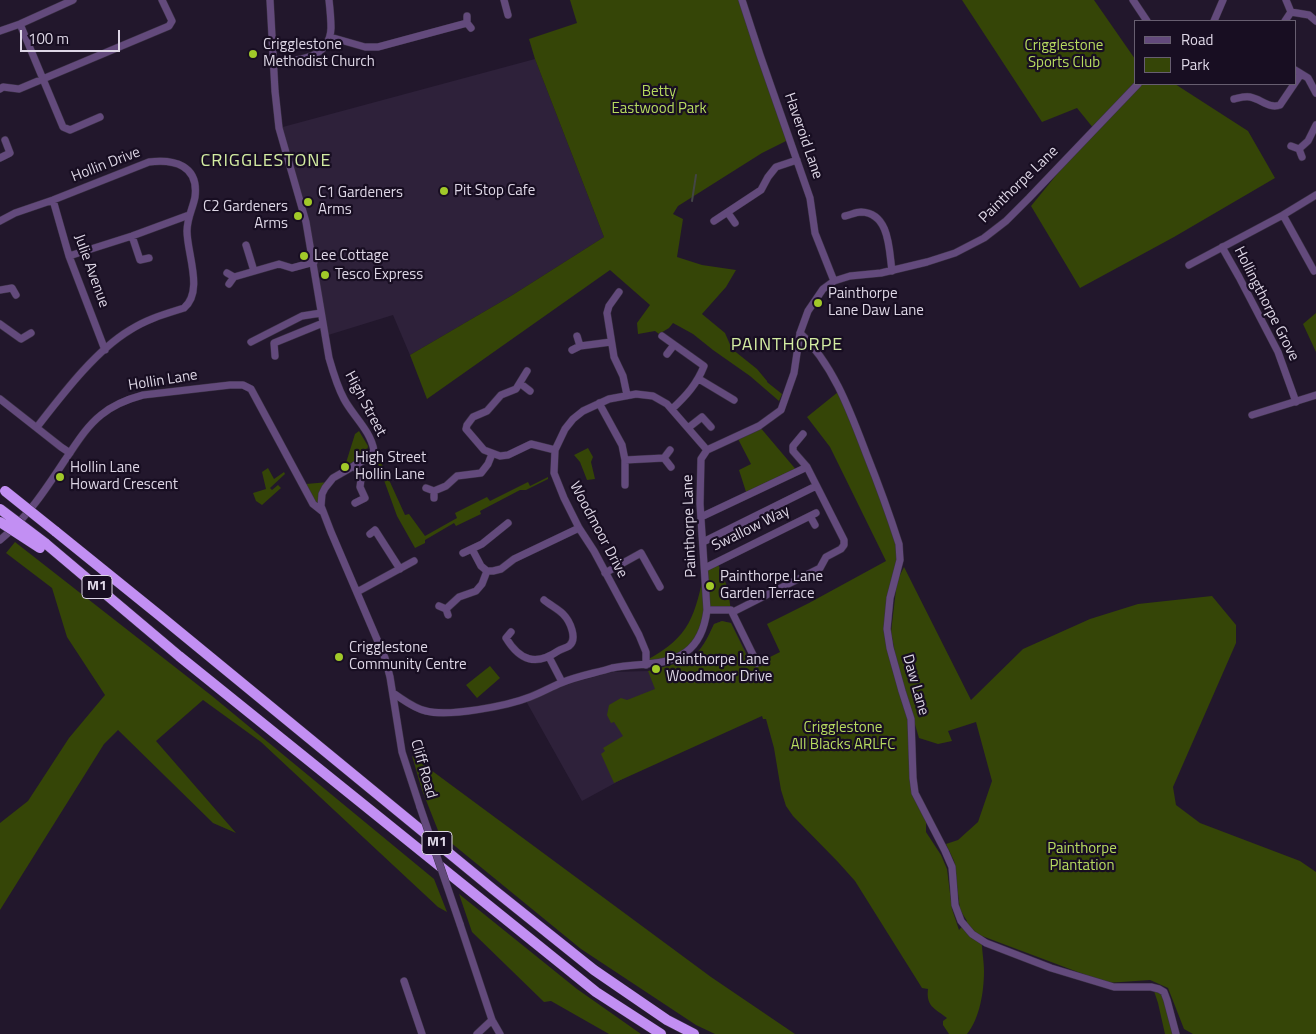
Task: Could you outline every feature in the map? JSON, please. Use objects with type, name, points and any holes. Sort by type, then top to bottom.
[{"type":"highway","name":"M1","points":[[2,488],[594,970],[667,1020],[694,1034]]},
{"type":"highway","name":"M1","points":[[0,509],[43,546]]},
{"type":"highway","name":"M1","points":[[0,522],[65,560],[179,656],[596,992],[661,1034]]},
{"type":"street","points":[[0,31],[73,0]]},
{"type":"street","points":[[0,89],[19,89],[169,26],[172,21],[162,0]]},
{"type":"street","name":"High Street","points":[[270,0],[279,128],[306,222],[321,313],[335,378],[344,400],[373,444],[374,451],[371,455],[333,478],[325,488],[321,500],[323,512]]},
{"type":"street","points":[[273,63],[308,58],[325,47],[330,37],[331,27],[329,0]]},
{"type":"street","points":[[504,0],[509,16]]},
{"type":"street","name":"Haveroid Lane","points":[[742,0],[810,198],[815,233],[834,280]]},
{"type":"street","points":[[1133,0],[1147,20]]},
{"type":"street","points":[[1214,20],[1222,0]]},
{"type":"street","points":[[1286,0],[1291,12]]},
{"type":"street","points":[[1291,12],[1309,15],[1316,21]]},
{"type":"street","points":[[1286,20],[1291,12]]},
{"type":"street","points":[[330,37],[365,47],[378,47],[468,23]]},
{"type":"street","points":[[20,24],[63,127],[70,130],[100,117]]},
{"type":"street","points":[[1296,71],[1308,78],[1316,93]]},
{"type":"street","points":[[1296,81],[1301,74]]},
{"type":"street","name":"Painthorpe Lane","points":[[834,280],[927,262],[955,253],[991,232],[1006,222],[1137,85]]},
{"type":"street","points":[[1234,99],[1245,96],[1271,106],[1280,105],[1294,85]]},
{"type":"street","points":[[1245,88],[1245,96]]},
{"type":"street","points":[[1299,149],[1308,141],[1316,125]]},
{"type":"street","points":[[0,158],[10,153],[4,140]]},
{"type":"street","points":[[1291,146],[1299,149],[1302,157]]},
{"type":"street","name":"Hollin Drive","points":[[0,221],[14,213],[53,200],[149,162],[164,160],[177,162],[185,167],[194,182],[195,197],[189,215],[187,230],[194,287],[189,303],[184,308],[151,318],[128,330],[105,350],[63,393],[37,427]]},
{"type":"street","points":[[714,222],[761,190],[768,177],[776,168],[797,160]]},
{"type":"street","points":[[1189,265],[1316,195]]},
{"type":"street","name":"Julie Avenue","points":[[53,200],[69,256],[105,350]]},
{"type":"street","points":[[845,216],[860,212],[872,214],[883,224],[892,270]]},
{"type":"street","points":[[728,213],[734,223]]},
{"type":"street","points":[[1283,214],[1313,273]]},
{"type":"street","points":[[69,256],[189,215]]},
{"type":"street","points":[[132,236],[140,260],[149,258]]},
{"type":"street","points":[[246,245],[252,252],[254,271]]},
{"type":"street","name":"Hollingthorpe Grove","points":[[1222,247],[1278,352],[1296,402]]},
{"type":"street","points":[[229,284],[234,277],[279,264],[292,268],[314,262]]},
{"type":"street","points":[[227,273],[234,277]]},
{"type":"street","points":[[707,450],[759,426],[781,410],[794,374],[800,332],[808,311],[823,289],[834,280]]},
{"type":"street","points":[[0,290],[12,288],[16,295]]},
{"type":"street","points":[[619,292],[608,301],[607,313],[614,357],[623,376],[627,395]]},
{"type":"street","points":[[250,342],[302,316],[321,313]]},
{"type":"street","points":[[275,356],[274,343],[323,323]]},
{"type":"street","points":[[0,324],[21,339],[31,333]]},
{"type":"street","name":"Daw Lane","points":[[800,332],[812,344],[840,390],[861,440],[899,544],[900,560],[890,598],[888,638],[911,719],[915,793],[952,867],[956,905],[960,921],[972,934],[990,945],[1051,968],[1114,987],[1151,987],[1160,989],[1164,992],[1167,1000],[1176,1034]]},
{"type":"street","points":[[577,336],[580,346]]},
{"type":"street","points":[[662,336],[704,366],[700,379],[672,409]]},
{"type":"street","points":[[572,350],[580,346],[611,342]]},
{"type":"street","points":[[667,354],[674,345]]},
{"type":"street","points":[[527,371],[521,384],[511,393],[501,395],[487,411],[473,417],[467,424],[466,429],[484,450],[500,456],[508,455],[531,444],[555,450]]},
{"type":"street","points":[[700,379],[724,398],[734,400]]},
{"type":"street","points":[[521,384],[530,390]]},
{"type":"street","name":"Hollin Lane","points":[[0,540],[31,509],[80,437],[101,414],[111,407],[130,399],[173,392],[243,385],[247,386],[254,393],[312,504],[323,512]]},
{"type":"street","name":"Woodmoor Drive","points":[[646,665],[646,652],[639,635],[564,498],[554,473],[555,450],[565,429],[573,419],[600,403],[636,394],[654,396],[661,399],[707,450]]},
{"type":"street","points":[[1252,415],[1316,395]]},
{"type":"street","points":[[0,399],[70,453]]},
{"type":"street","points":[[600,403],[622,445],[625,460],[625,484]]},
{"type":"street","points":[[688,428],[702,417],[711,427]]},
{"type":"street","points":[[733,612],[820,568],[826,558],[844,545],[844,540],[807,467],[793,451],[793,446],[803,434]]},
{"type":"street","points":[[664,458],[670,450]]},
{"type":"street","name":"Painthorpe Lane","points":[[393,693],[410,706],[426,711],[446,712],[500,705],[525,698],[562,682],[616,668],[646,665],[676,658],[692,648],[704,627],[707,610],[700,491],[701,459],[707,450]]},
{"type":"street","points":[[426,488],[434,494],[457,476],[481,473],[488,464],[492,454]]},
{"type":"street","points":[[625,460],[664,458]]},
{"type":"street","points":[[664,458],[671,467]]},
{"type":"street","points":[[355,465],[361,479],[360,487],[369,499],[355,503]]},
{"type":"street","points":[[701,517],[807,467]]},
{"type":"street","points":[[703,542],[816,486]]},
{"type":"street","name":"Cliff Road","points":[[323,512],[385,658],[393,693],[402,752],[492,1020],[500,1034]]},
{"type":"street","name":"Swallow Way","points":[[705,568],[813,514],[815,525]]},
{"type":"street","points":[[462,553],[482,544],[508,523]]},
{"type":"street","points":[[472,549],[481,566],[487,571],[501,569],[514,559],[579,528]]},
{"type":"street","points":[[370,534],[375,530],[400,569]]},
{"type":"street","points":[[605,573],[641,553],[660,587]]},
{"type":"street","points":[[357,592],[414,561]]},
{"type":"street","points":[[439,606],[447,612],[459,597],[476,591],[482,584],[487,571]]},
{"type":"street","points":[[511,632],[506,638],[520,656],[535,660],[549,657],[568,646],[574,635],[563,614],[544,600]]},
{"type":"street","points":[[554,608],[558,601]]},
{"type":"street","points":[[707,610],[731,610],[733,612],[757,663]]},
{"type":"street","points":[[549,657],[562,682]]},
{"type":"street","points":[[404,981],[422,1034]]},
{"type":"street","points":[[477,1034],[492,1020]]},
{"type":"shaded area","points":[[535,59],[604,237],[511,296],[410,355],[393,315],[325,336],[314,262],[279,128]]},
{"type":"shaded area","points":[[722,621],[731,623],[746,652],[626,777],[582,801],[526,701],[574,682],[613,672],[648,671],[690,660],[707,639],[714,624]]},
{"type":"green space","name":"Betty Eastwood Park","points":[[570,0],[742,0],[790,139],[762,153],[678,206],[673,214],[683,219],[677,257],[702,265],[736,270],[726,287],[702,314],[725,333],[732,349],[757,369],[767,382],[782,394],[779,401],[750,376],[693,334],[673,323],[659,334],[655,331],[638,334],[637,323],[650,305],[610,270],[427,399],[410,355],[511,296],[604,237],[529,39],[577,23]]},
{"type":"green space","name":"Crigglestone Sports Club","points":[[962,0],[1094,0],[1134,58],[1134,85],[1177,85],[1248,131],[1275,178],[1174,237],[1080,288],[1031,206],[1094,129],[1077,108],[1042,122]]},
{"type":"green space","points":[[1316,313],[1316,352],[1303,324]]},
{"type":"green space","name":"Painthorpe Plantation","points":[[838,392],[858,431],[899,544],[887,629],[908,709],[913,778],[926,816],[926,832],[941,855],[947,869],[952,909],[959,930],[967,921],[960,910],[954,861],[946,844],[958,840],[978,822],[992,781],[976,722],[948,731],[952,741],[938,744],[919,738],[897,664],[891,632],[897,581],[904,567],[971,700],[1023,649],[1090,619],[1138,604],[1212,596],[1236,625],[1236,643],[1173,787],[1176,805],[1200,823],[1300,861],[1316,872],[1316,1034],[1193,1034],[1184,1029],[1168,988],[1150,980],[1107,983],[982,936],[984,979],[978,1012],[967,1034],[949,1034],[943,1025],[943,1021],[947,1018],[930,1003],[928,989],[922,988],[855,881],[793,816],[786,806],[781,790],[774,748],[766,719],[763,719],[762,716],[614,783],[601,754],[605,751],[603,748],[623,736],[614,722],[611,723],[607,715],[609,705],[621,698],[627,700],[655,689],[648,671],[690,660],[701,648],[714,624],[722,621],[731,623],[752,666],[780,652],[767,624],[886,561],[830,447],[807,417]]},
{"type":"green space","points":[[759,426],[798,472],[747,495],[739,470],[751,464],[737,437]]},
{"type":"green space","points":[[359,431],[368,446],[367,450],[360,458],[345,466],[355,434]]},
{"type":"green space","points":[[588,448],[593,457],[591,462],[595,479],[587,480],[580,462],[574,455]]},
{"type":"green space","points":[[380,460],[405,515],[409,514],[425,536],[457,518],[455,513],[487,497],[490,501],[528,482],[530,486],[548,477],[548,479],[526,490],[520,490],[480,511],[481,514],[456,526],[454,523],[415,548],[397,516],[377,461]]},
{"type":"green space","points":[[268,468],[274,479],[284,472],[285,474],[270,488],[272,490],[278,485],[281,488],[262,505],[256,501],[253,493],[266,489],[262,472]]},
{"type":"green space","points":[[329,482],[317,508],[306,484]]},
{"type":"green space","points":[[15,542],[212,696],[434,879],[447,912],[438,907],[261,742],[203,700],[156,741],[236,833],[213,823],[118,730],[104,744],[0,910],[0,823],[28,801],[69,738],[105,695],[67,637],[52,588],[6,553]]},
{"type":"green space","points":[[717,562],[727,586],[731,610],[707,610],[700,637],[676,657],[645,661],[672,643],[682,633],[694,612],[705,568]]},
{"type":"green space","points":[[490,666],[500,678],[477,698],[466,685]]},
{"type":"green space","points":[[412,756],[711,977],[795,1034],[715,1034],[696,1025],[581,949],[439,833],[422,790]]},
{"type":"green space","points":[[459,894],[577,989],[641,1034],[609,1034],[551,1001],[544,1002],[472,932]]},
{"type":"green space","points":[[1154,991],[1161,993],[1173,1034],[1165,1034]]},
{"type":"waterway","points":[[692,201],[696,175]]},
{"type":"place","name":"Crigglestone Methodist Church","points":[[253,54]]},
{"type":"place","name":"Pit Stop Cafe","points":[[444,191]]},
{"type":"place","name":"C1 Gardeners Arms","points":[[308,202]]},
{"type":"place","name":"C2 Gardeners Arms","points":[[298,216]]},
{"type":"place","name":"Lee Cottage","points":[[304,256]]},
{"type":"place","name":"Tesco Express","points":[[325,275]]},
{"type":"place","name":"Painthorpe Lane Daw Lane","points":[[818,303]]},
{"type":"place","name":"High Street Hollin Lane","points":[[345,467]]},
{"type":"place","name":"Hollin Lane Howard Crescent","points":[[60,477]]},
{"type":"place","name":"Painthorpe Lane Garden Terrace","points":[[710,586]]},
{"type":"place","name":"Crigglestone Community Centre","points":[[339,657]]},
{"type":"place","name":"Painthorpe Lane Woodmoor Drive","points":[[656,669]]},
{"type":"district","name":"CRIGGLESTONE","points":[[266,162]]},
{"type":"district","name":"PAINTHORPE","points":[[787,346]]},
{"type":"park label","name":"Crigglestone All Blacks ARLFC","points":[[843,736]]}]
